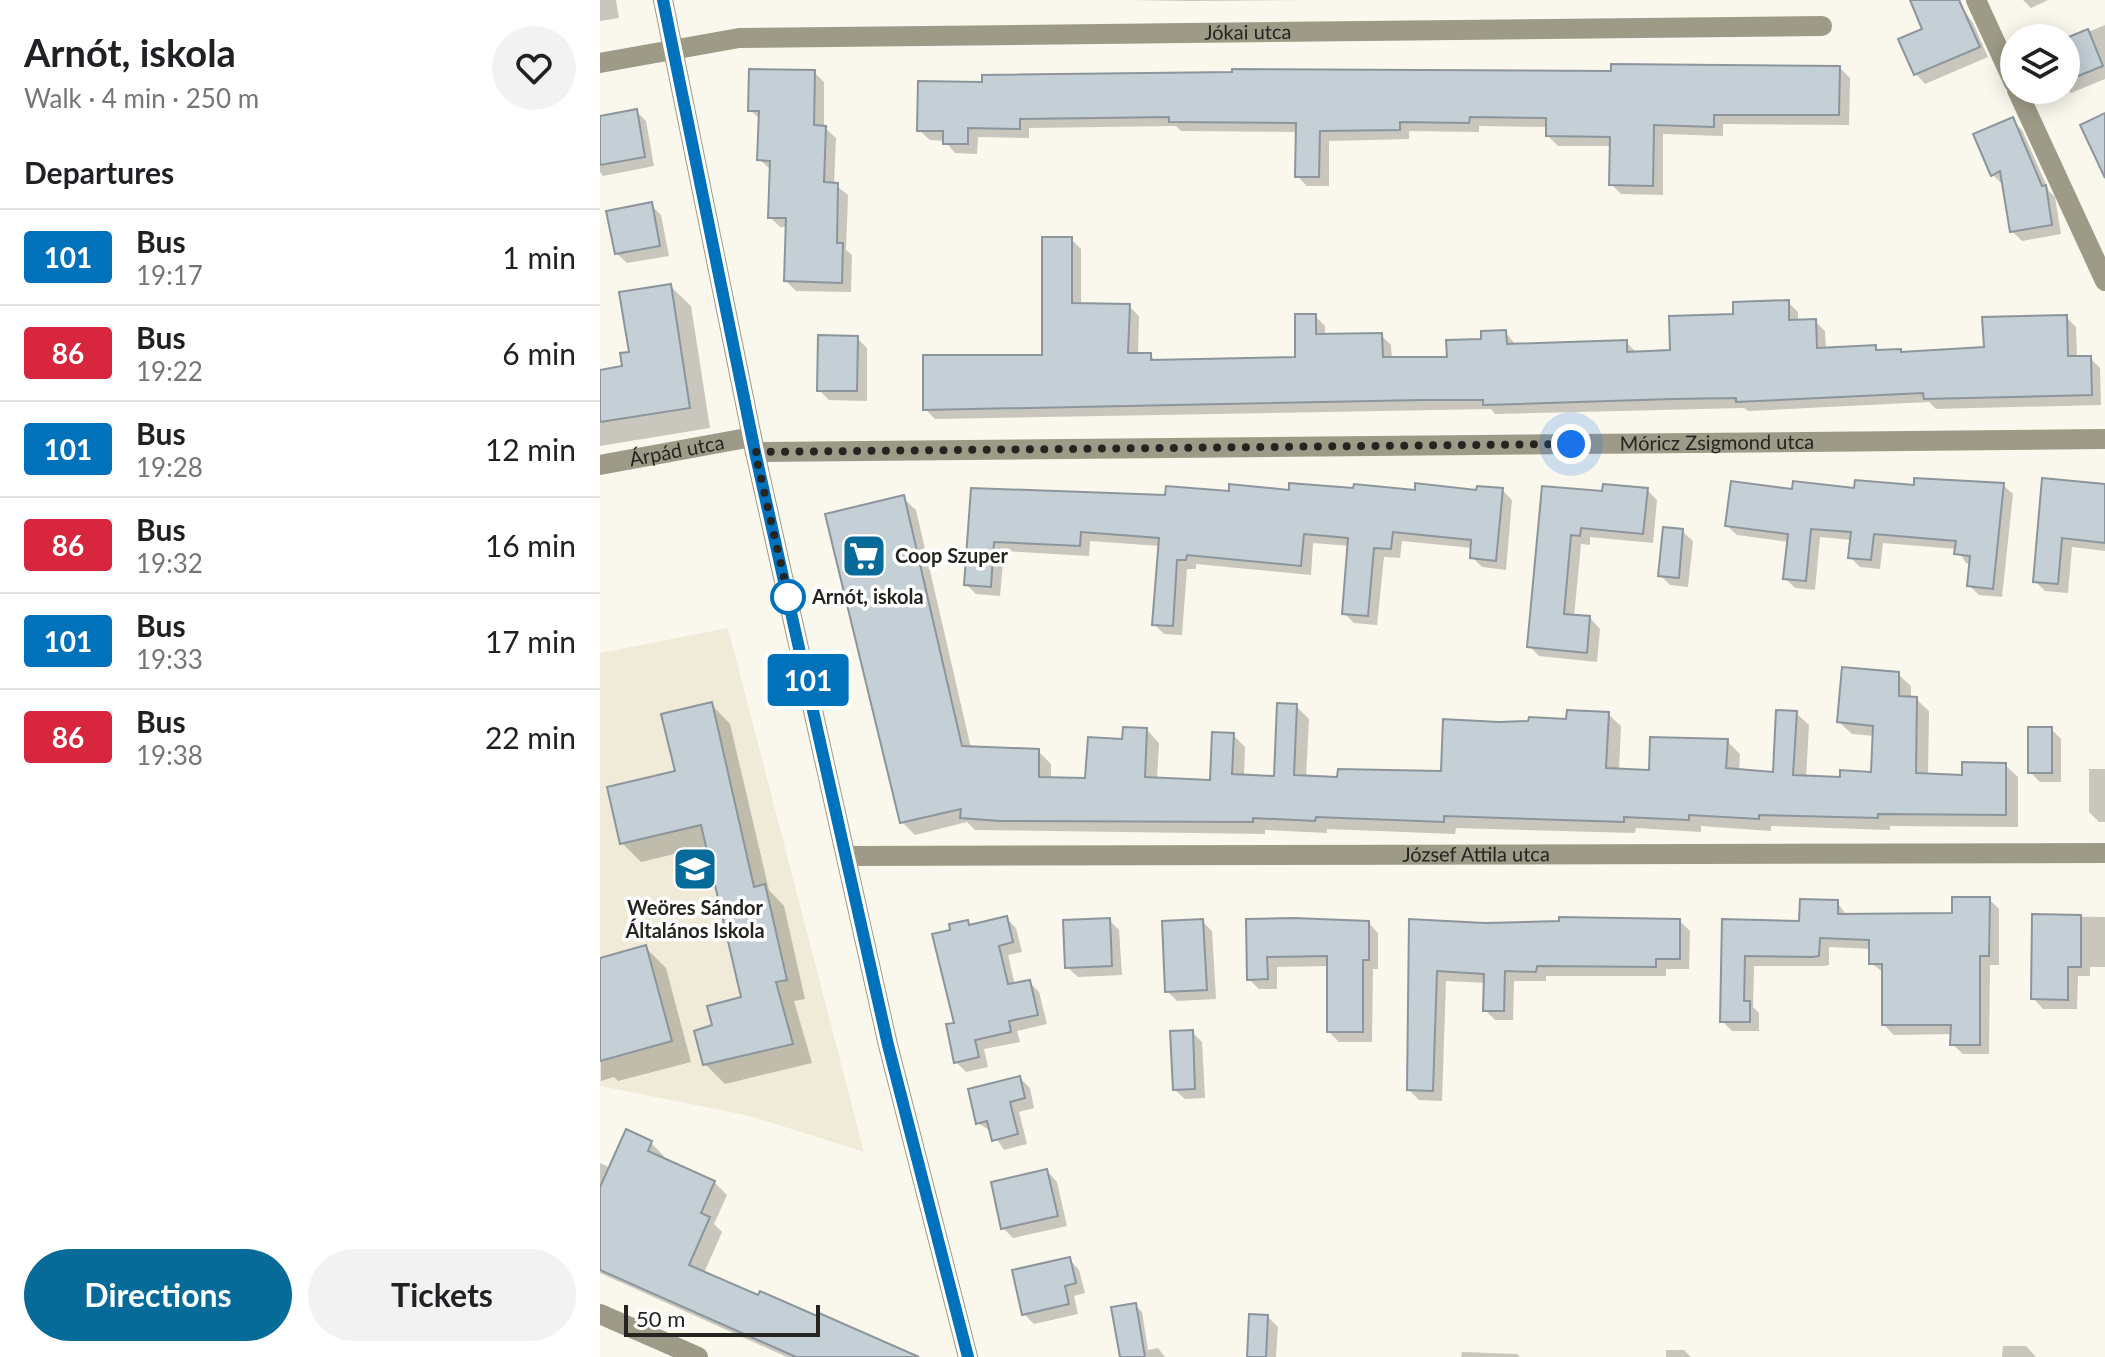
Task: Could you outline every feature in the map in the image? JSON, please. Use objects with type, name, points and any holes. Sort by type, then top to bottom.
[{"type":"street","points":[[663,0],[753,445],[848,856],[888,1045],[968,1357]]},
{"type":"street","points":[[1976,0],[2000,52]]},
{"type":"street","name":"Jókai utca","points":[[600,63],[739,38],[1822,26]]},
{"type":"street","points":[[2023,104],[2105,281]]},
{"type":"street","name":"Móricz Zsigmond utca","points":[[753,445],[2105,439]]},
{"type":"street","name":"Árpád utca","points":[[600,465],[753,445]]},
{"type":"street","name":"József Attila utca","points":[[848,856],[2105,853]]},
{"type":"street","points":[[600,1314],[698,1357]]},
{"type":"shaded area","name":"Weöres Sándor Általános Iskola","points":[[728,628],[864,1152],[750,1116],[600,1086],[600,653]]},
{"type":"building","points":[[1910,0],[1959,0],[1980,47],[1914,75],[1898,39],[1922,29]]},
{"type":"building","points":[[2088,29],[2103,66],[2080,75],[2080,32]]},
{"type":"building","points":[[1611,64],[1840,66],[1839,115],[1714,115],[1714,127],[1654,125],[1653,186],[1609,185],[1610,137],[1546,136],[1546,118],[1470,117],[1469,123],[1400,122],[1400,130],[1320,131],[1319,177],[1295,177],[1296,123],[1169,122],[1169,117],[1020,119],[1020,129],[968,128],[968,144],[943,144],[943,131],[917,131],[918,81],[982,82],[982,75],[1232,72],[1232,69],[1611,71]]},
{"type":"building","points":[[749,69],[815,70],[814,125],[826,126],[824,182],[838,183],[837,243],[843,243],[842,283],[784,281],[786,218],[768,218],[770,161],[757,160],[759,111],[748,111]]},
{"type":"building","points":[[637,109],[645,157],[600,165],[600,116]]},
{"type":"building","points":[[2105,113],[2105,178],[2080,125]]},
{"type":"building","points":[[2013,117],[2042,186],[2046,185],[2052,225],[2010,232],[2000,171],[1991,176],[1973,134]]},
{"type":"building","points":[[652,202],[660,246],[615,254],[606,211]]},
{"type":"building","points":[[1042,237],[1072,237],[1072,303],[1130,304],[1128,353],[1151,353],[1151,360],[1295,357],[1295,314],[1316,314],[1316,334],[1382,333],[1383,357],[1447,357],[1446,340],[1481,339],[1481,331],[1506,330],[1507,344],[1627,340],[1627,352],[1670,350],[1669,316],[1733,314],[1733,302],[1789,300],[1789,320],[1816,319],[1817,348],[1876,345],[1876,350],[1901,349],[1901,352],[1984,347],[1982,317],[2067,315],[2068,356],[2091,356],[2092,395],[1924,399],[1923,393],[1736,402],[1736,398],[1483,405],[1483,400],[1423,400],[923,410],[923,355],[1042,355]]},
{"type":"building","points":[[671,284],[690,408],[600,422],[600,370],[622,366],[620,353],[629,352],[619,292]]},
{"type":"building","points":[[818,335],[858,336],[857,391],[817,391]]},
{"type":"building","points":[[1914,478],[2004,483],[1993,589],[1967,586],[1970,556],[1954,554],[1956,541],[1874,534],[1871,560],[1848,558],[1851,532],[1811,529],[1806,581],[1783,579],[1788,534],[1725,526],[1731,481],[1792,489],[1793,481],[1854,488],[1855,480],[1914,485]]},
{"type":"building","points":[[2042,478],[2105,484],[2105,543],[2062,538],[2058,584],[2033,582]]},
{"type":"building","points":[[1289,483],[1353,488],[1354,484],[1415,490],[1415,483],[1476,490],[1477,486],[1503,488],[1496,561],[1470,558],[1471,540],[1393,532],[1391,549],[1374,548],[1368,616],[1342,614],[1348,538],[1304,534],[1301,566],[1187,555],[1186,560],[1177,560],[1173,626],[1152,625],[1159,538],[1081,532],[1080,546],[994,542],[991,587],[964,585],[971,488],[1165,495],[1166,486],[1229,491],[1229,484],[1289,490]]},
{"type":"building","points":[[1603,484],[1648,488],[1643,534],[1581,528],[1580,536],[1571,535],[1564,614],[1590,616],[1587,653],[1527,647],[1542,486],[1602,491]]},
{"type":"building","points":[[904,495],[962,746],[1039,749],[1039,777],[1085,778],[1088,737],[1122,739],[1123,727],[1147,728],[1145,777],[1210,780],[1212,732],[1234,733],[1232,774],[1274,776],[1277,703],[1297,704],[1294,775],[1337,777],[1338,769],[1441,771],[1443,719],[1499,722],[1528,721],[1529,717],[1566,719],[1567,710],[1609,712],[1606,768],[1649,770],[1650,737],[1728,739],[1726,768],[1773,772],[1776,710],[1797,711],[1793,775],[1840,777],[1840,770],[1871,772],[1873,726],[1837,722],[1842,667],[1899,672],[1899,696],[1917,697],[1916,773],[1962,775],[1962,762],[2006,763],[2006,815],[1878,814],[1878,818],[1759,815],[1759,819],[1689,815],[1689,820],[1624,817],[1624,822],[1444,816],[1444,822],[1316,817],[1315,821],[1253,818],[1253,822],[1000,821],[960,818],[961,809],[900,823],[825,514]]},
{"type":"building","points":[[1663,527],[1683,529],[1679,578],[1658,576]]},
{"type":"building","points":[[712,702],[754,887],[765,884],[787,980],[776,982],[793,1044],[703,1065],[694,1031],[712,1025],[707,1006],[741,997],[701,825],[620,844],[607,787],[675,771],[661,714]]},
{"type":"building","points":[[2028,727],[2052,727],[2052,773],[2028,773]]},
{"type":"building","points":[[1952,897],[1990,897],[1989,956],[1980,956],[1980,1045],[1950,1045],[1951,1025],[1882,1025],[1882,964],[1869,964],[1869,940],[1820,938],[1819,956],[1813,957],[1745,956],[1744,1001],[1750,1001],[1750,1022],[1720,1022],[1722,919],[1799,921],[1800,899],[1838,900],[1838,914],[1952,913]]},
{"type":"building","points":[[2032,914],[2081,915],[2081,967],[2068,967],[2068,1000],[2031,999]]},
{"type":"building","points":[[1007,916],[1013,942],[999,946],[1008,984],[1030,980],[1038,1015],[1009,1021],[1011,1032],[975,1040],[979,1057],[954,1063],[946,1024],[954,1023],[932,934],[950,930],[949,924],[968,920],[969,925]]},
{"type":"building","points":[[1559,917],[1680,919],[1680,959],[1656,959],[1656,967],[1537,966],[1536,972],[1505,971],[1504,1011],[1483,1011],[1484,974],[1437,971],[1433,1091],[1407,1090],[1409,919],[1485,923],[1559,921]]},
{"type":"building","points":[[1110,918],[1112,966],[1065,968],[1063,920]]},
{"type":"building","points":[[1203,919],[1207,990],[1165,992],[1162,921]]},
{"type":"building","points":[[1246,919],[1369,921],[1369,960],[1363,960],[1363,1032],[1327,1032],[1327,956],[1267,957],[1268,979],[1247,980]]},
{"type":"building","points":[[646,945],[672,1041],[600,1061],[600,958]]},
{"type":"building","points":[[1193,1030],[1195,1089],[1173,1090],[1170,1031]]},
{"type":"building","points":[[1020,1076],[1025,1098],[1010,1102],[1018,1134],[992,1141],[987,1121],[976,1124],[968,1089]]},
{"type":"building","points":[[626,1129],[652,1141],[648,1151],[715,1181],[701,1213],[710,1217],[689,1265],[758,1295],[760,1291],[817,1316],[819,1313],[919,1357],[796,1357],[600,1270],[600,1187]]},
{"type":"building","points":[[1047,1169],[1058,1216],[1001,1229],[991,1182]]},
{"type":"building","points":[[1070,1257],[1076,1283],[1065,1286],[1069,1304],[1022,1315],[1012,1270]]},
{"type":"building","points":[[1136,1303],[1145,1357],[1120,1357],[1111,1307]]},
{"type":"building","points":[[1249,1314],[1268,1315],[1266,1357],[1247,1357]]},
{"type":"bus line","name":"101","points":[[663,0],[755,452],[888,1045],[968,1357]]},
{"type":"place","name":"Coop Szuper","points":[[864,556]]},
{"type":"place","name":"Arnót, iskola","points":[[788,597]]},
{"type":"place","name":"Weöres Sándor Általános Iskola","points":[[695,869]]},
{"type":"route","points":[[788,597],[791,608],[755,452],[1571,444]]}]
